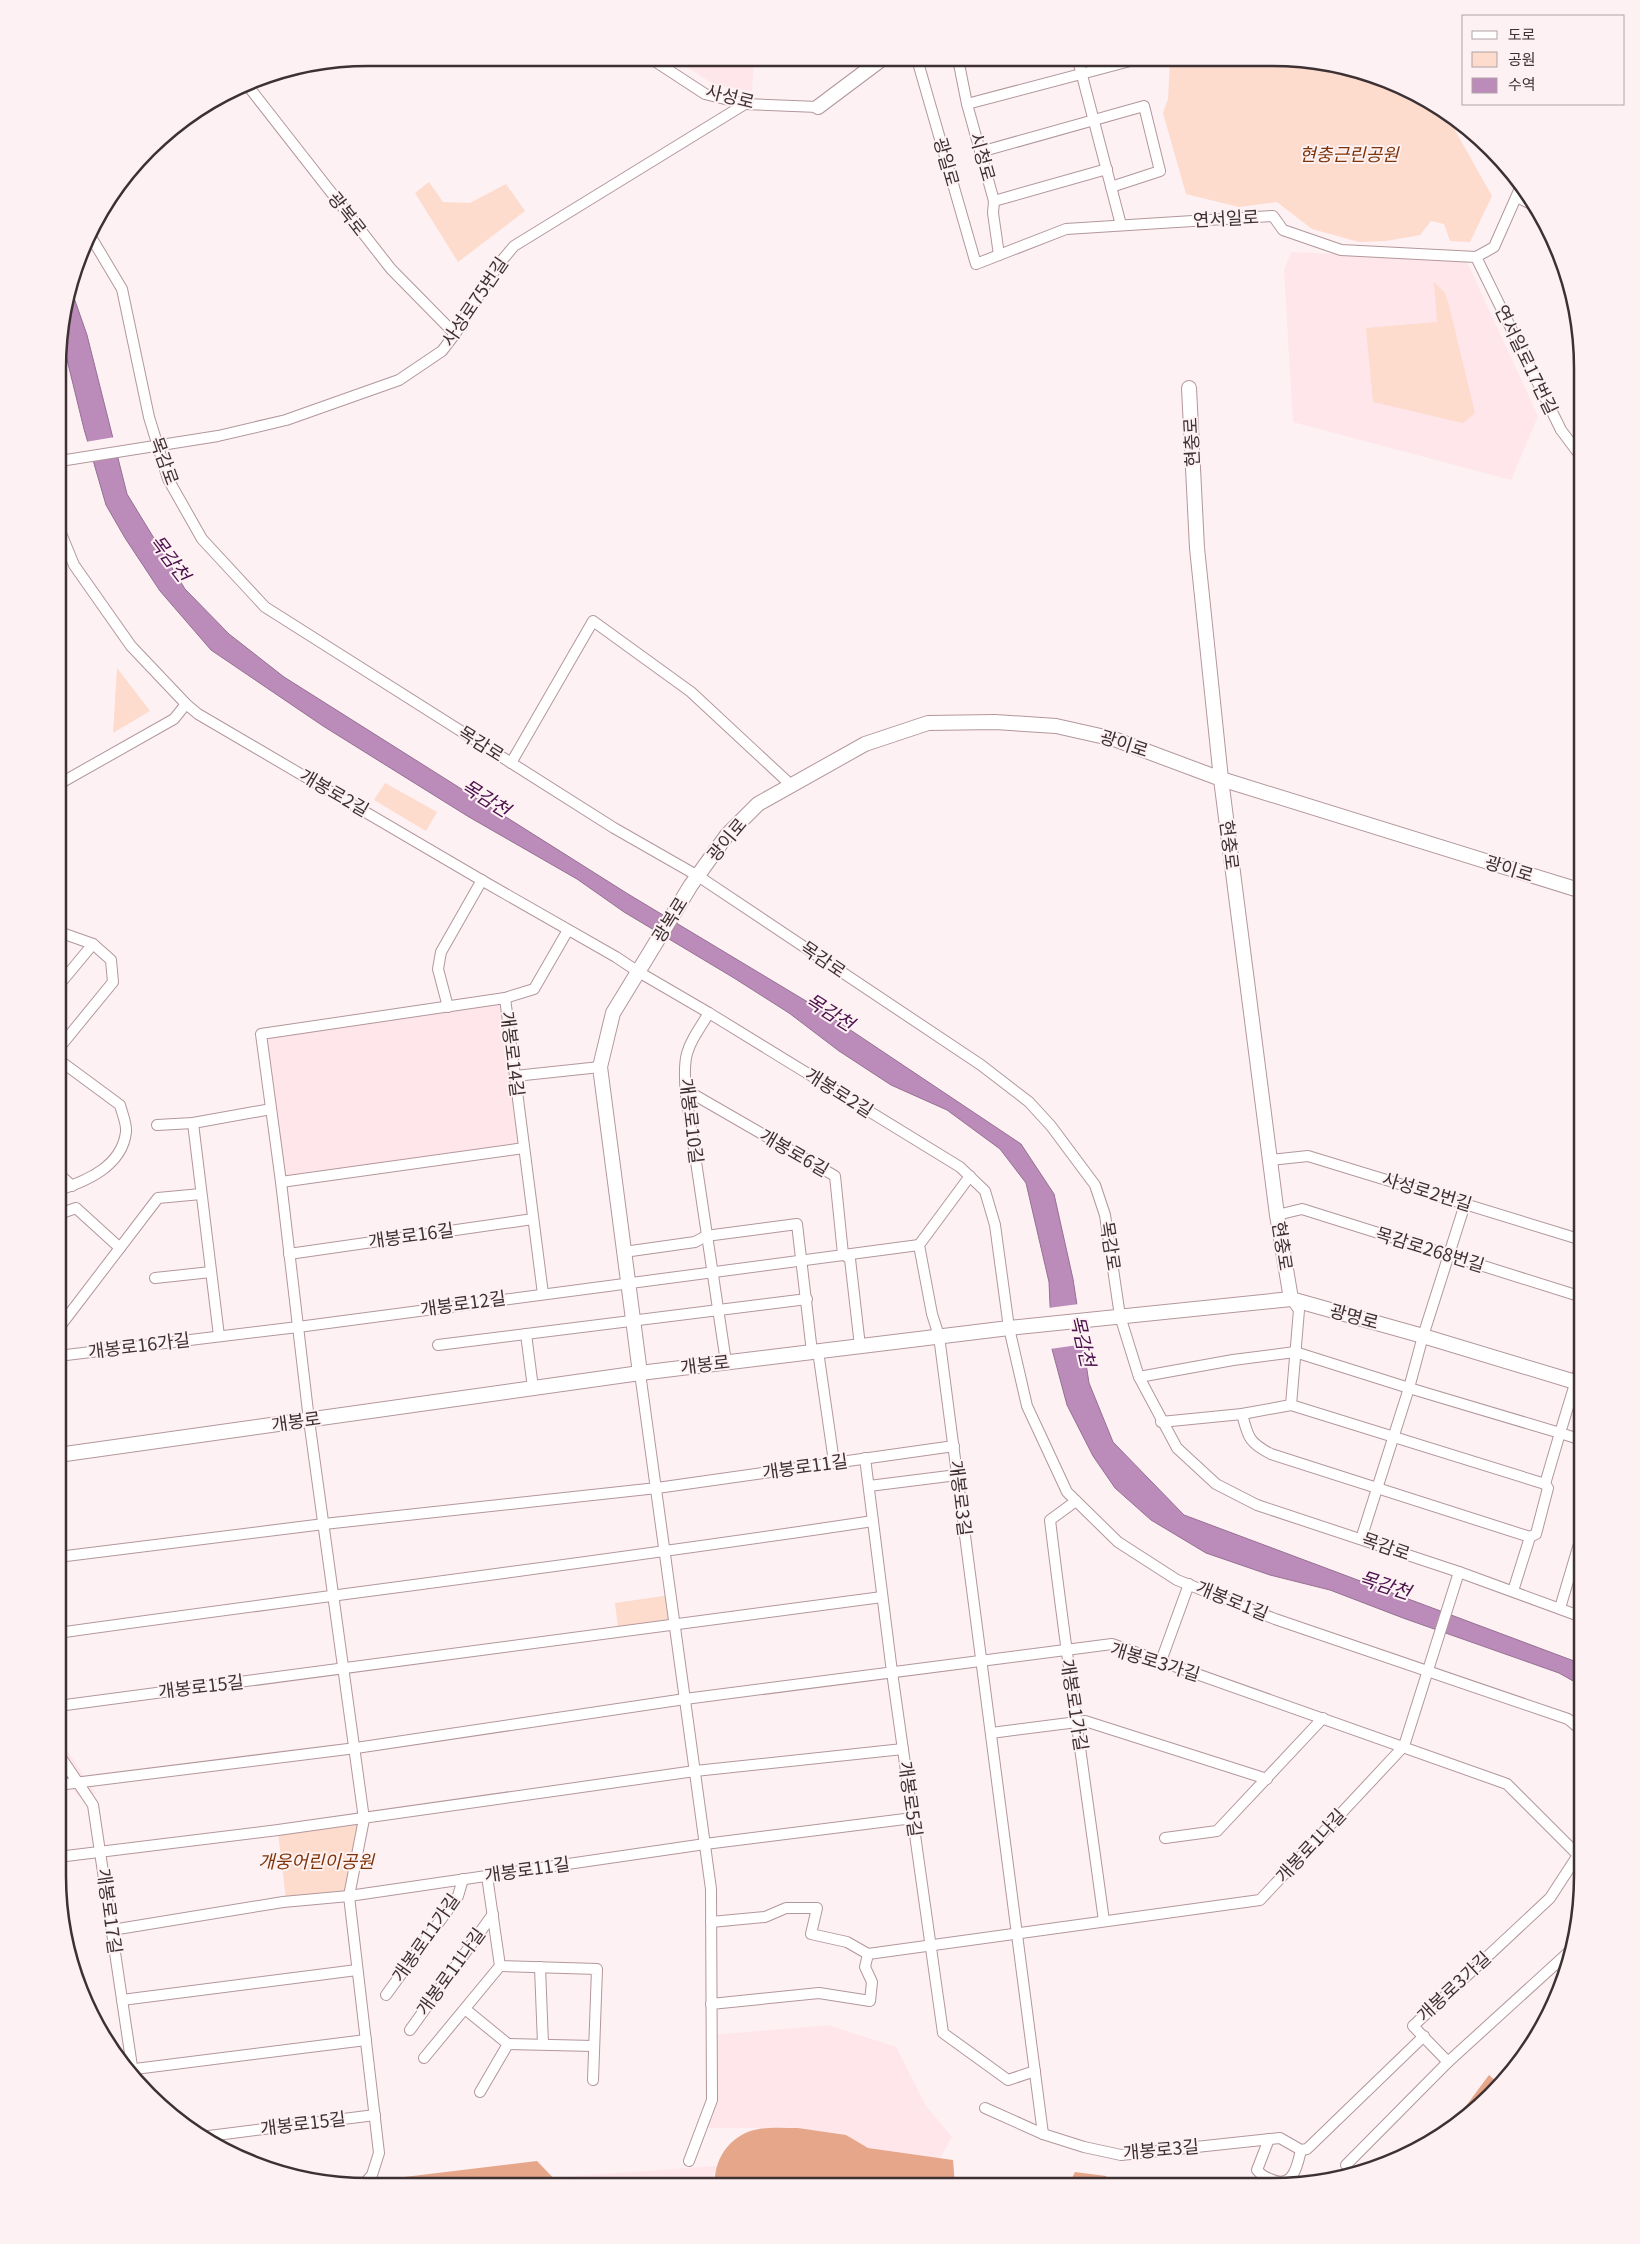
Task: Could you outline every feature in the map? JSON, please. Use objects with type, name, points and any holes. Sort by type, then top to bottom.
[{"type":"street","name":"사성로","points":[[662,66],[705,94],[745,104],[818,107]]},
{"type":"street","points":[[818,107],[873,66]]},
{"type":"street","name":"광일로","points":[[919,66],[976,264]]},
{"type":"street","name":"시청로","points":[[959,66],[967,104],[994,201],[993,213],[998,255]]},
{"type":"street","points":[[1080,66],[1121,225]]},
{"type":"street","points":[[967,104],[1110,66]]},
{"type":"street","name":"광복로","points":[[251,90],[391,269],[455,334]]},
{"type":"street","name":"사성로75번길","points":[[66,460],[218,436],[286,420],[398,380],[442,351],[455,334],[498,265],[514,246],[745,104]]},
{"type":"street","points":[[980,152],[1144,106],[1160,171],[1111,187]]},
{"type":"street","points":[[994,201],[1107,169]]},
{"type":"street","points":[[1476,257],[1494,247],[1518,194]]},
{"type":"street","points":[[1517,197],[1523,200]]},
{"type":"street","name":"연서일로","points":[[976,264],[1066,228],[1273,216],[1283,230],[1341,250],[1476,257]]},
{"type":"street","name":"목감로","points":[[94,241],[122,289],[149,417],[168,479],[202,539],[265,607],[614,828],[981,1066],[1029,1102],[1051,1126],[1095,1185],[1106,1216],[1116,1316],[1139,1377],[1161,1422],[1177,1448],[1216,1484],[1257,1506],[1361,1539],[1457,1576],[1513,1591],[1574,1614]]},
{"type":"street","name":"연서일로17번길","points":[[1476,257],[1561,430],[1574,447]]},
{"type":"street","name":"현충로","points":[[1189,388],[1197,548],[1221,779],[1277,1215],[1290,1299]]},
{"type":"street","name":"개봉로2길","points":[[66,545],[74,564],[132,646],[186,704],[198,714],[568,930],[640,968],[709,1013],[960,1167],[985,1191],[995,1226],[1012,1328]]},
{"type":"street","points":[[511,763],[593,621],[691,692],[791,786]]},
{"type":"street","points":[[66,780],[174,719],[186,704]]},
{"type":"street","name":"광이로","points":[[694,881],[727,835],[758,804],[865,744],[928,723],[976,722],[1056,726],[1105,737],[1221,779],[1574,888]]},
{"type":"street","points":[[448,1007],[438,970],[441,952],[482,880]]},
{"type":"street","name":"광복로","points":[[640,968],[694,881]]},
{"type":"street","points":[[505,998],[534,989],[568,930]]},
{"type":"street","points":[[66,934],[93,944],[111,960],[113,982],[66,1039]]},
{"type":"street","points":[[66,977],[93,944]]},
{"type":"street","points":[[640,968],[613,1013],[600,1066],[664,1553],[711,1888],[712,2100],[689,2161]]},
{"type":"street","name":"개봉로14길","points":[[271,1109],[261,1034],[505,998],[543,1294]]},
{"type":"street","name":"개봉로10길","points":[[709,1013],[689,1045],[684,1064],[706,1236],[726,1362]]},
{"type":"street","points":[[66,1065],[120,1105],[126,1132],[116,1158],[96,1174],[66,1188]]},
{"type":"street","points":[[515,1076],[600,1066]]},
{"type":"street","name":"개봉로6길","points":[[686,1090],[835,1176],[843,1254],[850,1259],[860,1346]]},
{"type":"street","points":[[157,1125],[193,1123],[271,1109],[290,1254],[308,1420],[356,1748],[364,1819],[349,1896],[379,2154],[369,2178]]},
{"type":"street","points":[[193,1123],[219,1336]]},
{"type":"street","points":[[281,1182],[524,1148]]},
{"type":"street","name":"사성로2번길","points":[[1270,1160],[1308,1156],[1574,1238]]},
{"type":"street","points":[[628,1282],[919,1244],[970,1176]]},
{"type":"street","points":[[66,1180],[72,1186]]},
{"type":"street","points":[[66,1319],[158,1198],[201,1194]]},
{"type":"street","points":[[1361,1539],[1465,1204]]},
{"type":"street","points":[[66,1212],[76,1208],[120,1248]]},
{"type":"street","name":"목감로268번길","points":[[1277,1215],[1302,1209],[1574,1295]]},
{"type":"street","name":"개봉로16길","points":[[290,1254],[533,1219]]},
{"type":"street","points":[[624,1252],[695,1242],[706,1236],[797,1224],[815,1352],[834,1462]]},
{"type":"street","points":[[919,1244],[932,1314],[939,1336]]},
{"type":"street","points":[[155,1278],[211,1272]]},
{"type":"street","name":"개봉로12길","points":[[298,1327],[628,1282]]},
{"type":"street","points":[[438,1345],[808,1298]]},
{"type":"street","points":[[1290,1299],[1299,1310],[1291,1405]]},
{"type":"street","name":"광명로","points":[[1116,1316],[1290,1299],[1423,1336],[1574,1381]]},
{"type":"street","name":"개봉로","points":[[66,1454],[640,1373],[1116,1316]]},
{"type":"street","name":"개봉로16가길","points":[[66,1355],[298,1327]]},
{"type":"street","name":"개봉로1길","points":[[1012,1328],[1027,1406],[1066,1492],[1118,1542],[1177,1580],[1275,1619],[1428,1666],[1568,1718],[1574,1724]]},
{"type":"street","points":[[526,1334],[533,1388]]},
{"type":"street","name":"개봉로3길","points":[[939,1336],[1043,2134]]},
{"type":"street","points":[[1139,1377],[1233,1360],[1295,1352],[1574,1437]]},
{"type":"street","points":[[1545,1484],[1560,1433],[1574,1396]]},
{"type":"street","points":[[1161,1422],[1242,1414],[1291,1405],[1545,1484],[1548,1488],[1536,1534],[1530,1537],[1271,1454],[1255,1446],[1249,1438],[1242,1414]]},
{"type":"street","name":"개봉로11길","points":[[324,1524],[656,1488],[954,1446]]},
{"type":"street","name":"개봉로5길","points":[[865,1458],[892,1672],[932,1944],[943,2033],[1008,2080],[1035,2071]]},
{"type":"street","points":[[869,1486],[957,1475]]},
{"type":"street","name":"개봉로1가길","points":[[1076,1501],[1050,1520],[1065,1650],[1078,1722],[1104,1922]]},
{"type":"street","points":[[66,1632],[334,1594],[664,1553],[873,1521]]},
{"type":"street","points":[[66,1556],[324,1524]]},
{"type":"street","points":[[1513,1591],[1530,1537]]},
{"type":"street","points":[[1560,1608],[1574,1568]]},
{"type":"street","name":"개봉로1나길","points":[[1017,1933],[1260,1900],[1404,1746],[1457,1576]]},
{"type":"street","points":[[1161,1661],[1189,1584]]},
{"type":"street","points":[[344,1668],[882,1596]]},
{"type":"street","name":"개봉로3가길","points":[[981,1660],[1112,1644],[1507,1784],[1574,1849]]},
{"type":"street","points":[[66,1784],[356,1748],[685,1699],[981,1660]]},
{"type":"street","name":"개봉로15길","points":[[66,1705],[344,1668]]},
{"type":"street","points":[[1165,1838],[1217,1831],[1323,1718]]},
{"type":"street","points":[[991,1733],[1085,1721],[1267,1779]]},
{"type":"street","points":[[66,1856],[364,1819],[695,1772],[903,1749]]},
{"type":"street","name":"개봉로17길","points":[[66,1765],[94,1805],[129,2060]]},
{"type":"street","name":"개봉로11길","points":[[349,1896],[705,1844],[913,1818]]},
{"type":"street","name":"개봉로3가길","points":[[1448,2062],[1414,2026],[1550,1898],[1574,1864]]},
{"type":"street","name":"개봉로11나길","points":[[424,2058],[500,1966],[487,1876]]},
{"type":"street","name":"개봉로11가길","points":[[386,1995],[458,1896],[463,1879]]},
{"type":"street","points":[[112,1930],[283,1902],[349,1896]]},
{"type":"street","points":[[711,1922],[765,1917],[786,1908],[817,1908],[811,1934],[847,1942],[868,1954],[1017,1933]]},
{"type":"street","name":"개봉로11나길","points":[[410,2030],[493,1914]]},
{"type":"street","points":[[711,2004],[819,1993],[870,2001],[872,1982],[865,1967],[868,1954]]},
{"type":"street","points":[[1346,2165],[1448,2062],[1562,1958]]},
{"type":"street","name":"개봉로11나길","points":[[500,1966],[597,1969],[593,2080]]},
{"type":"street","points":[[540,1967],[543,2044]]},
{"type":"street","points":[[122,2000],[357,1970]]},
{"type":"street","points":[[465,2009],[508,2044],[594,2046]]},
{"type":"street","points":[[1290,2177],[1294,2173],[1301,2150],[1307,2149],[1424,2036]]},
{"type":"street","points":[[136,2069],[366,2040]]},
{"type":"street","points":[[480,2092],[508,2044]]},
{"type":"street","name":"개봉로3길","points":[[985,2108],[1043,2134],[1084,2147],[1121,2155],[1280,2138],[1301,2150]]},
{"type":"street","name":"개봉로15길","points":[[214,2135],[375,2114]]},
{"type":"street","points":[[1270,2139],[1257,2170],[1270,2178]]},
{"type":"shaded area","points":[[685,66],[754,66],[752,91],[715,85]]},
{"type":"shaded area","points":[[1291,252],[1466,260],[1538,416],[1511,480],[1293,422],[1284,270]]},
{"type":"shaded area","points":[[505,998],[524,1148],[281,1182],[261,1034]]},
{"type":"shaded area","points":[[66,1749],[96,1794],[78,1796],[66,1778]]},
{"type":"shaded area","points":[[828,2025],[896,2047],[926,2106],[952,2137],[940,2158],[868,2148],[846,2135],[798,2128],[701,2128],[712,2100],[712,2035]]},
{"type":"shaded area","points":[[1489,2075],[1494,2080],[1464,2109]]},
{"type":"shaded area","points":[[773,2128],[798,2128],[846,2135],[868,2148],[953,2160],[954,2178],[715,2178],[721,2156],[733,2141],[749,2131]]},
{"type":"shaded area","points":[[537,2161],[553,2178],[396,2178]]},
{"type":"shaded area","points":[[717,2166],[714,2178],[573,2178],[574,2176]]},
{"type":"shaded area","points":[[1075,2172],[1106,2176],[1107,2178],[1072,2178]]},
{"type":"green space","name":"현충근린공원","points":[[1170,66],[1292,67],[1331,72],[1369,82],[1406,97],[1453,127],[1492,196],[1470,242],[1450,241],[1444,224],[1431,221],[1420,235],[1386,241],[1359,242],[1312,229],[1277,202],[1239,207],[1186,194],[1163,113],[1168,99]]},
{"type":"green space","points":[[429,182],[443,202],[470,203],[506,184],[525,211],[458,262],[415,193]]},
{"type":"green space","points":[[1434,282],[1445,293],[1475,413],[1463,423],[1373,402],[1366,328],[1437,322]]},
{"type":"green space","points":[[117,668],[150,711],[113,733]]},
{"type":"green space","points":[[385,783],[437,812],[426,831],[374,800]]},
{"type":"green space","points":[[670,1595],[670,1620],[618,1627],[615,1603]]},
{"type":"green space","name":"개웅어린이공원","points":[[361,1821],[345,1894],[286,1898],[278,1833]]},
{"type":"water","name":"목감천","points":[[75,299],[87,335],[127,494],[185,589],[229,634],[284,677],[628,894],[816,1007],[1021,1144],[1054,1194],[1073,1279],[1089,1383],[1113,1442],[1184,1515],[1574,1661],[1574,1681],[1559,1673],[1330,1590],[1270,1575],[1206,1553],[1151,1520],[1115,1488],[1093,1456],[1067,1405],[1052,1349],[1049,1282],[1026,1183],[1000,1149],[947,1110],[891,1085],[839,1051],[789,1013],[624,912],[577,879],[469,817],[323,726],[211,650],[160,591],[106,505],[84,429],[67,358],[69,328]]},
{"type":"pier","points":[[115,437],[120,456],[91,461],[85,442]]},
{"type":"pier","points":[[1079,1304],[1085,1344],[1050,1349],[1048,1308]]}]
